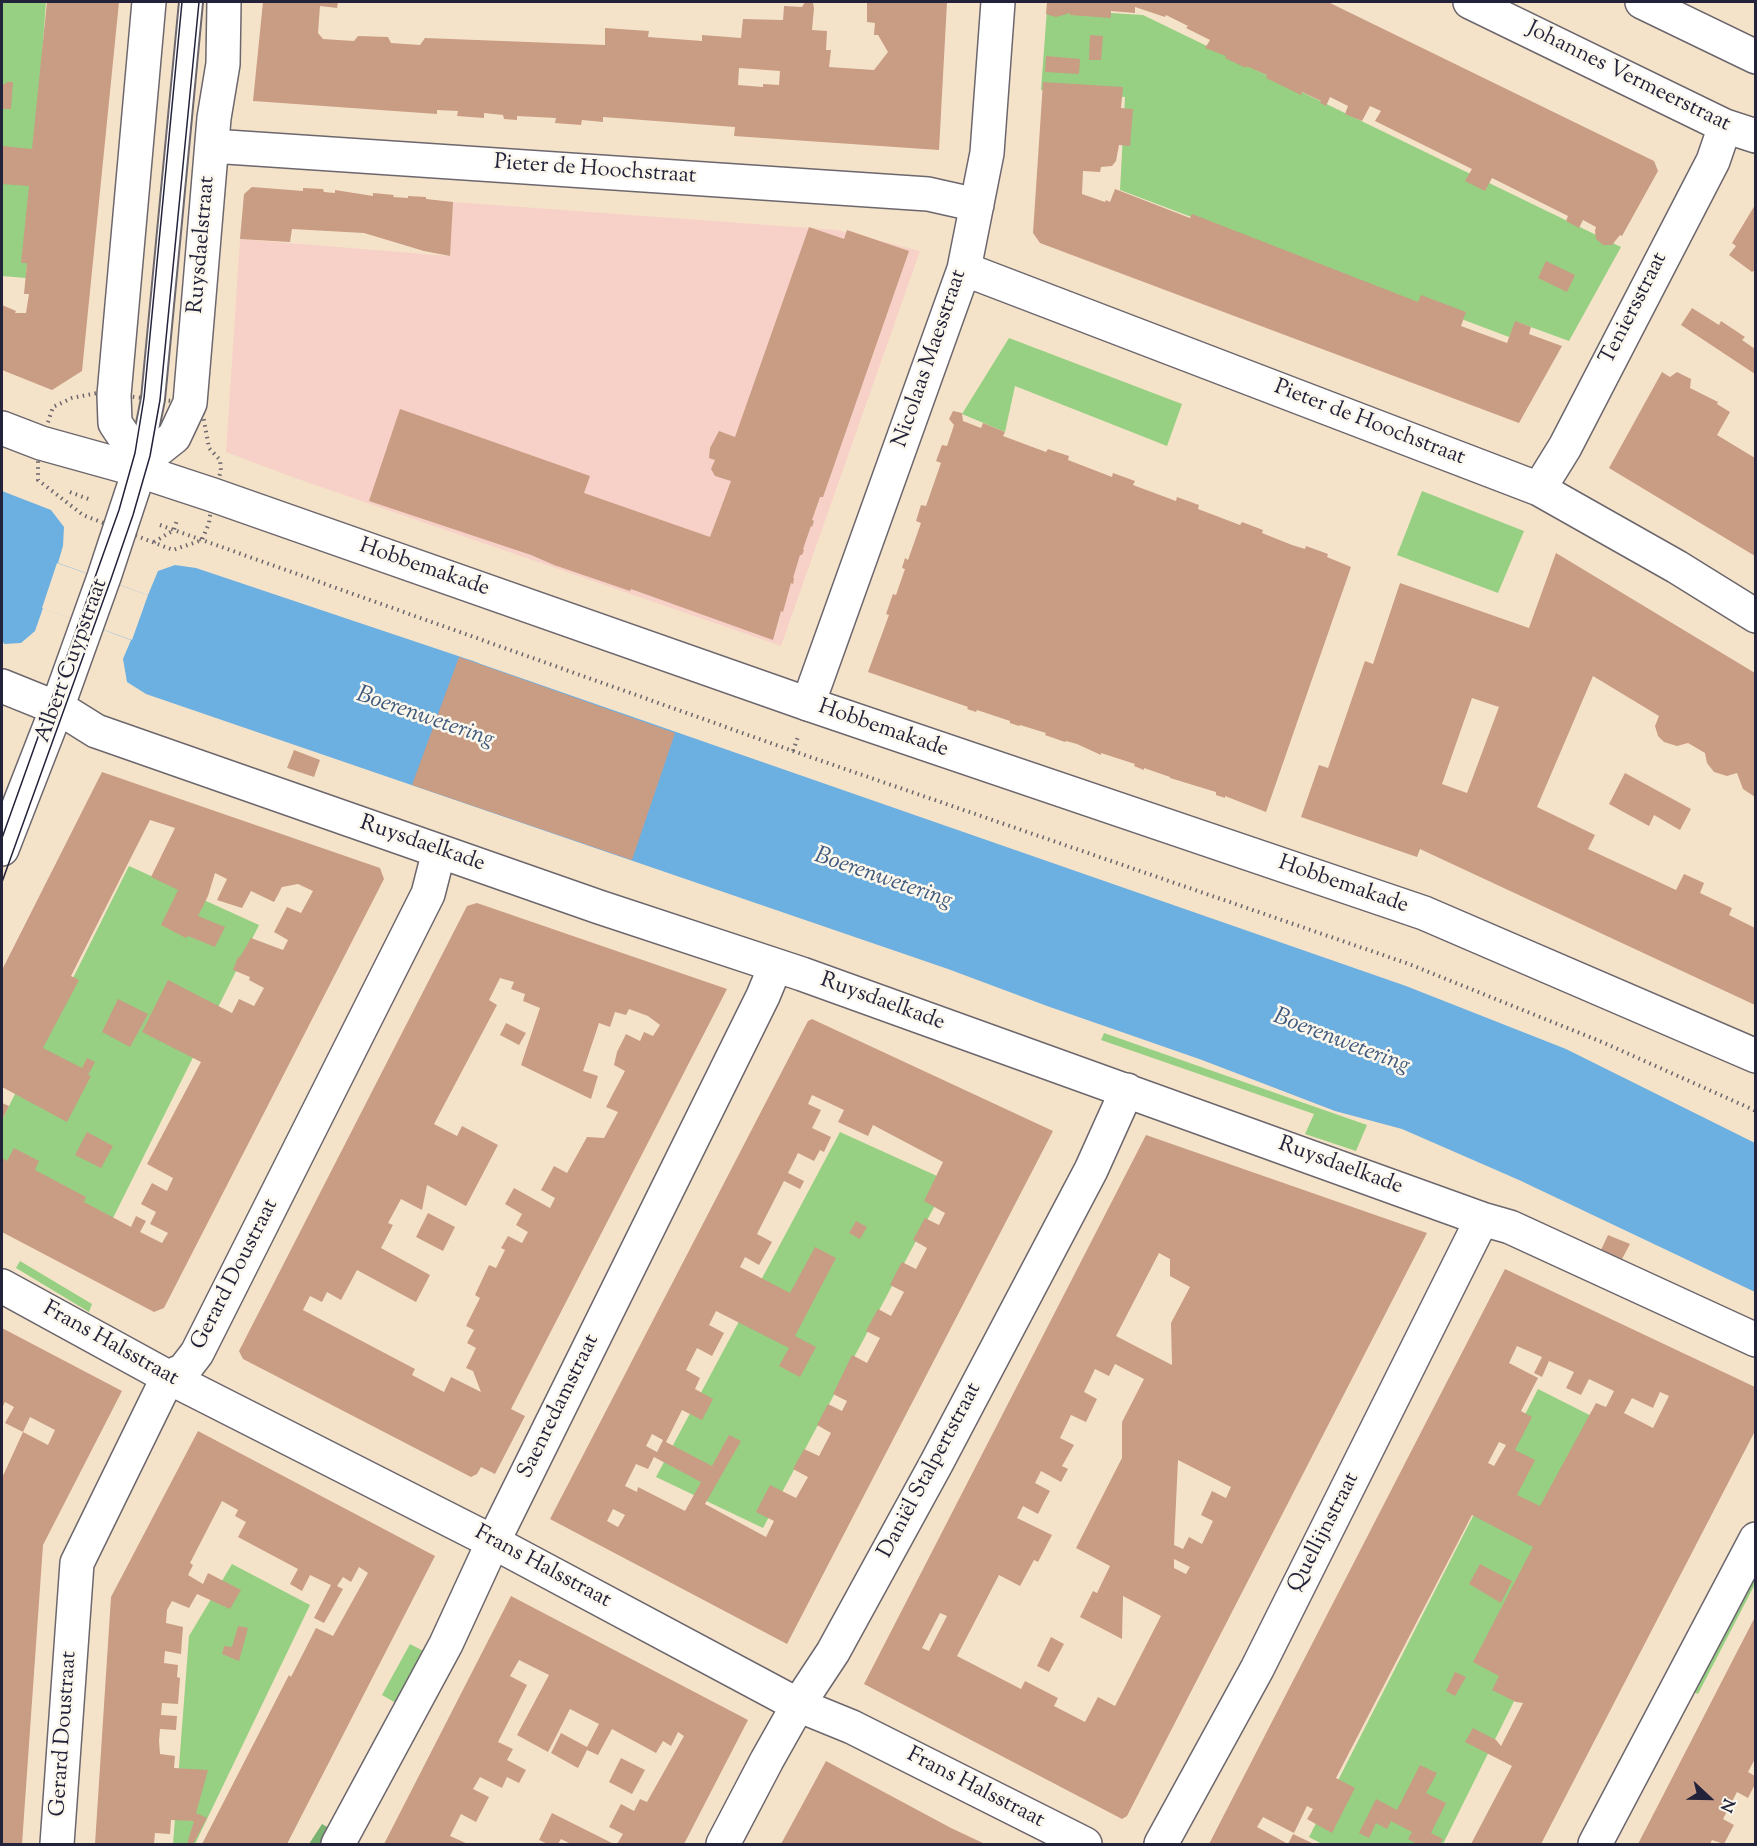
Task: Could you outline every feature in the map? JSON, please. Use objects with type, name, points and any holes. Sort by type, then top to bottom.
[{"type":"street","points":[[139,471],[135,453],[115,423],[114,395],[149,2]]},
{"type":"street","name":"Ruysdaelstraat","points":[[139,471],[150,456],[174,437],[190,403],[212,146],[223,64],[224,2]]},
{"type":"street","name":"Nicolaas Maesstraat","points":[[808,704],[964,269],[987,153],[998,2]]},
{"type":"street","name":"Johannes Vermeerstraat","points":[[1470,2],[1740,131]]},
{"type":"street","points":[[1642,2],[1755,57]]},
{"type":"street","name":"Teniersstraat","points":[[1539,489],[1564,447],[1713,161],[1740,131]]},
{"type":"street","name":"Pieter de Hoochstraat","points":[[212,146],[928,194],[977,205]]},
{"type":"street","name":"Pieter de Hoochstraat","points":[[964,269],[1539,489],[1677,567],[1755,616]]},
{"type":"street","name":"Hobbemakade","points":[[2,428],[41,443],[139,471],[808,704],[1424,913],[1755,1056]]},
{"type":"street","name":"Albert Cuypstraat","points":[[2,849],[57,708],[139,471]]},
{"type":"street","name":"Ruysdaelkade","points":[[2,686],[57,708],[96,731],[1127,1090],[1482,1219],[1510,1227],[1755,1340]]},
{"type":"street","name":"Gerard Doustraat","points":[[57,1845],[77,1563],[168,1377],[184,1370],[197,1353],[429,894],[439,851]]},
{"type":"street","name":"Saenredamstraat","points":[[338,1845],[446,1644],[493,1542],[776,967]]},
{"type":"street","name":"Daniël Stalpertstraat","points":[[723,1845],[767,1760],[798,1705],[833,1652],[936,1464],[1091,1170],[1127,1090]]},
{"type":"street","name":"Quellijnstraat","points":[[1161,1845],[1257,1669],[1482,1219]]},
{"type":"street","name":"Frans Halsstraat","points":[[2,1286],[168,1377],[493,1542],[798,1705],[852,1727],[1085,1845]]},
{"type":"street","points":[[1595,1845],[1755,1539]]},
{"type":"lane","name":"Ruysdaelstraat","points":[[139,471],[153,399],[191,2]]},
{"type":"path","points":[[202,540],[793,751],[1409,964],[1602,1042],[1755,1112]]},
{"type":"shaded area","points":[[453,202],[837,230],[920,251],[781,646],[226,452],[240,239],[449,256]]},
{"type":"green space","points":[[2,2],[46,2],[26,278],[2,276]]},
{"type":"green space","points":[[1047,9],[1143,15],[1621,247],[1569,341],[1517,322],[1509,337],[1120,190],[1125,97],[1041,90]]},
{"type":"green space","points":[[1009,338],[1182,404],[1167,446],[1015,386],[1005,432],[962,414]]},
{"type":"green space","points":[[1422,491],[1524,531],[1498,593],[1397,555]]},
{"type":"green space","points":[[129,866],[259,925],[110,1224],[2,1167],[2,1120]]},
{"type":"green space","points":[[1104,1033],[1367,1125],[1356,1151],[1305,1134],[1314,1114],[1101,1040]]},
{"type":"green space","points":[[840,1132],[948,1181],[763,1528],[656,1477]]},
{"type":"green space","points":[[20,1261],[92,1304],[89,1312],[16,1268]]},
{"type":"green space","points":[[1538,1389],[1643,1442],[1443,1844],[1322,1844],[1309,1837]]},
{"type":"green space","points":[[232,1564],[310,1605],[195,1844],[173,1844],[189,1636]]},
{"type":"green space","points":[[1750,1576],[1755,1579],[1755,1584],[1698,1694],[1690,1690]]},
{"type":"green space","points":[[410,1644],[429,1654],[401,1706],[382,1695]]},
{"type":"green space","points":[[322,1824],[355,1843],[309,1844]]},
{"type":"water","name":"Boerenwetering","points":[[2,491],[51,510],[64,527],[63,546],[58,563],[148,595],[158,571],[175,565],[196,568],[482,664],[475,662],[1406,986],[1566,1049],[1755,1143],[1755,1292],[1519,1180],[1402,1129],[1335,1111],[1202,1060],[948,969],[146,694],[127,682],[123,659],[131,640],[43,608],[35,631],[21,643],[4,644],[2,639]]},
{"type":"pier","points":[[57,563],[148,595],[132,640],[42,608]]},
{"type":"building","points":[[47,2],[119,2],[82,371],[52,390],[2,370],[2,305],[16,311],[15,313],[26,313],[29,294],[24,294],[27,263],[21,263],[29,186],[2,184],[2,146],[32,149]]},
{"type":"building","points":[[263,2],[338,2],[337,8],[320,6],[318,33],[323,39],[354,41],[358,36],[388,37],[391,43],[420,45],[425,38],[605,45],[605,28],[649,31],[648,37],[702,41],[702,35],[741,38],[743,19],[783,20],[784,6],[802,7],[805,2],[813,3],[812,30],[827,31],[826,50],[831,50],[829,67],[874,70],[888,52],[878,35],[874,35],[875,23],[867,22],[867,2],[947,2],[939,150],[734,136],[735,127],[603,117],[603,122],[582,120],[581,125],[555,123],[556,118],[517,116],[517,120],[504,119],[503,115],[484,113],[484,118],[457,116],[458,111],[437,110],[437,114],[253,101]],"holes":[[[739,68],[780,71],[779,85],[763,84],[763,87],[738,85]]]},
{"type":"building","points":[[1047,2],[1328,2],[1654,161],[1658,171],[1622,236],[1620,235],[1612,245],[1603,245],[1596,239],[1596,227],[1583,220],[1579,228],[1566,221],[1568,216],[1492,178],[1485,191],[1465,181],[1472,169],[1375,121],[1381,111],[1370,106],[1362,121],[1345,114],[1348,106],[1330,97],[1326,106],[1302,92],[1301,95],[1266,78],[1267,75],[1246,66],[1246,68],[1225,58],[1226,56],[1205,48],[1210,40],[1166,15],[1165,17],[1135,7],[1135,13],[1111,11],[1111,18],[1070,15],[1070,13],[1056,17],[1046,14]]},
{"type":"building","points":[[1090,35],[1103,36],[1101,60],[1089,60]]},
{"type":"building","points":[[1046,56],[1080,59],[1079,74],[1045,72]]},
{"type":"building","points":[[13,82],[11,109],[2,109],[2,85]]},
{"type":"building","points":[[1043,82],[1123,87],[1121,108],[1133,109],[1130,146],[1119,145],[1116,161],[1112,166],[1101,167],[1100,172],[1083,171],[1082,194],[1110,202],[1115,189],[1190,218],[1192,214],[1418,302],[1421,295],[1466,312],[1461,326],[1507,343],[1515,321],[1531,327],[1529,334],[1562,346],[1519,423],[1040,243],[1033,233]]},
{"type":"building","points":[[252,187],[303,191],[303,188],[323,189],[324,192],[335,193],[335,190],[373,196],[373,193],[394,195],[393,197],[426,197],[426,199],[453,202],[450,256],[424,251],[364,233],[292,229],[290,242],[240,239],[244,194]]},
{"type":"building","points":[[1755,205],[1755,270],[1752,272],[1729,255],[1736,246],[1732,243]]},
{"type":"building","points":[[809,227],[844,239],[847,230],[909,251],[823,497],[820,497],[773,640],[631,589],[630,591],[369,501],[400,409],[590,476],[584,493],[710,537],[731,481],[715,476],[711,469],[715,460],[709,458],[710,448],[719,431],[735,437]]},
{"type":"building","points":[[1546,261],[1575,275],[1567,292],[1538,278]]},
{"type":"building","points":[[1692,308],[1719,325],[1721,321],[1745,337],[1742,340],[1755,349],[1755,374],[1681,325]]},
{"type":"building","points":[[1662,372],[1670,377],[1677,372],[1691,379],[1690,388],[1718,402],[1717,404],[1730,412],[1717,435],[1755,458],[1755,556],[1609,468]]},
{"type":"building","points":[[953,411],[962,413],[963,421],[981,428],[983,423],[1005,432],[1003,436],[1046,452],[1048,449],[1069,456],[1068,460],[1112,477],[1113,473],[1135,481],[1133,485],[1176,501],[1177,497],[1199,505],[1198,509],[1240,525],[1242,522],[1263,530],[1262,533],[1292,545],[1305,549],[1306,546],[1328,554],[1327,557],[1351,567],[1266,812],[1225,796],[1225,798],[1216,795],[1216,792],[1144,768],[1144,770],[1134,766],[1135,764],[1101,753],[1101,755],[1077,744],[1065,742],[1045,735],[1046,733],[1010,723],[1010,721],[977,710],[976,712],[967,709],[968,707],[868,672],[889,615],[886,614],[893,594],[896,595],[905,569],[902,568],[905,558],[908,560],[921,523],[916,521],[921,505],[926,506],[941,463],[936,461],[942,445],[947,446],[954,425],[949,419]]},
{"type":"building","points":[[1556,553],[1755,673],[1755,797],[1743,789],[1737,773],[1727,776],[1714,772],[1707,763],[1705,753],[1688,743],[1677,746],[1664,742],[1658,736],[1655,726],[1659,716],[1593,676],[1537,807],[1595,835],[1588,849],[1676,890],[1684,874],[1704,883],[1700,893],[1732,908],[1729,915],[1755,928],[1755,1005],[1420,849],[1417,857],[1301,817],[1319,765],[1328,768],[1365,661],[1373,664],[1400,583],[1529,628]],"holes":[[[1472,698],[1499,707],[1467,793],[1442,784]]]},
{"type":"building","points":[[459,657],[675,733],[632,860],[412,785]]},
{"type":"building","points":[[294,750],[320,760],[314,777],[287,768]]},
{"type":"building","points":[[102,772],[380,868],[384,879],[164,1308],[154,1312],[2,1232],[2,1158],[7,1161],[14,1148],[39,1161],[35,1170],[86,1197],[84,1202],[131,1227],[136,1216],[146,1221],[140,1232],[162,1243],[168,1233],[150,1224],[156,1212],[141,1204],[152,1183],[167,1191],[173,1178],[147,1164],[201,1062],[142,1032],[168,980],[232,1013],[239,999],[254,1006],[264,988],[249,980],[250,977],[233,970],[238,957],[251,938],[283,950],[288,940],[274,932],[287,907],[301,913],[313,891],[298,884],[282,887],[274,902],[251,891],[242,908],[217,900],[227,879],[215,873],[208,896],[198,916],[225,927],[215,947],[188,936],[186,938],[161,925],[178,890],[151,877],[175,828],[150,820],[71,976],[79,980],[43,1048],[82,1068],[87,1058],[95,1062],[88,1075],[91,1076],[67,1122],[2,1087],[2,970]]},
{"type":"building","points":[[1625,773],[1691,809],[1680,830],[1654,815],[1649,826],[1609,804]]},
{"type":"building","points":[[477,903],[727,989],[511,1409],[525,1416],[495,1474],[481,1467],[477,1474],[471,1477],[243,1359],[239,1351],[467,906]],"holes":[[[500,978],[514,982],[511,989],[525,994],[523,1001],[540,1008],[521,1065],[591,1099],[598,1076],[583,1071],[599,1023],[610,1027],[615,1012],[626,1015],[629,1009],[648,1016],[660,1025],[653,1036],[644,1032],[640,1041],[626,1034],[617,1052],[614,1065],[625,1071],[606,1107],[618,1112],[604,1138],[587,1137],[567,1173],[554,1166],[541,1190],[555,1198],[550,1208],[514,1188],[505,1204],[522,1214],[516,1225],[528,1232],[522,1243],[508,1236],[501,1248],[505,1250],[496,1268],[489,1265],[475,1295],[480,1298],[466,1326],[474,1330],[467,1343],[476,1348],[466,1368],[473,1371],[481,1392],[451,1377],[444,1392],[412,1375],[415,1369],[303,1310],[310,1296],[322,1302],[327,1292],[341,1300],[357,1270],[416,1302],[430,1275],[381,1248],[393,1225],[388,1223],[401,1199],[422,1210],[427,1185],[466,1206],[498,1145],[462,1126],[457,1136],[434,1124],[497,1005],[489,1000]]]},
{"type":"building","points":[[118,999],[148,1014],[130,1047],[102,1032]]},
{"type":"building","points":[[812,1019],[1053,1131],[787,1644],[550,1519],[808,1021]],"holes":[[[812,1095],[844,1110],[838,1122],[868,1136],[873,1125],[943,1162],[924,1201],[945,1213],[939,1225],[925,1218],[913,1240],[927,1248],[916,1269],[902,1262],[897,1271],[890,1285],[904,1292],[891,1316],[878,1309],[866,1331],[880,1338],[867,1363],[852,1355],[833,1394],[847,1401],[842,1411],[828,1404],[817,1425],[831,1433],[819,1456],[804,1449],[793,1469],[808,1477],[796,1498],[770,1485],[756,1512],[774,1521],[766,1537],[705,1504],[741,1441],[729,1435],[712,1466],[666,1442],[682,1410],[702,1420],[713,1399],[695,1389],[700,1378],[686,1370],[697,1348],[712,1356],[724,1333],[709,1325],[716,1311],[789,1348],[779,1366],[800,1377],[816,1347],[795,1336],[836,1258],[815,1247],[790,1293],[740,1267],[745,1257],[759,1265],[772,1242],[757,1234],[784,1181],[800,1189],[804,1181],[788,1173],[798,1153],[814,1161],[820,1150],[824,1152],[831,1137],[812,1128],[821,1110],[808,1104]],[[652,1434],[663,1440],[657,1452],[646,1446]],[[654,1457],[701,1482],[685,1511],[638,1487],[637,1492],[625,1486],[636,1464],[648,1469]],[[613,1509],[625,1515],[618,1527],[607,1521]]]},
{"type":"building","points":[[506,1023],[526,1033],[519,1045],[500,1035]]},
{"type":"building","points":[[2,1103],[9,1106],[2,1120]]},
{"type":"building","points":[[87,1132],[113,1146],[101,1168],[75,1155]]},
{"type":"building","points":[[1146,1135],[1427,1233],[1127,1816],[1122,1819],[864,1684]],"holes":[[[1159,1253],[1170,1259],[1170,1276],[1190,1287],[1171,1323],[1172,1365],[1116,1336]],[[1115,1364],[1144,1379],[1122,1422],[1122,1458],[1076,1548],[1110,1566],[1097,1593],[1093,1591],[1080,1617],[1122,1639],[1123,1596],[1161,1616],[1115,1706],[1098,1697],[1085,1722],[1054,1706],[1058,1698],[1025,1681],[1021,1689],[957,1656],[999,1575],[1020,1586],[1034,1560],[1038,1562],[1052,1535],[1017,1518],[1023,1506],[1038,1514],[1050,1491],[1035,1483],[1041,1471],[1061,1482],[1068,1469],[1062,1466],[1074,1445],[1060,1438],[1071,1415],[1086,1422],[1097,1399],[1084,1392],[1095,1369],[1109,1376]],[[1178,1460],[1231,1487],[1226,1498],[1212,1491],[1201,1515],[1213,1521],[1202,1544],[1189,1537],[1183,1549],[1174,1545]],[[1174,1559],[1190,1567],[1186,1574],[1174,1568]],[[940,1613],[947,1616],[929,1651],[922,1648]]]},
{"type":"building","points":[[428,1213],[455,1227],[443,1251],[416,1237]]},
{"type":"building","points":[[856,1221],[867,1227],[860,1239],[849,1233]]},
{"type":"building","points":[[1608,1235],[1630,1244],[1622,1259],[1601,1250]]},
{"type":"building","points":[[1505,1269],[1755,1387],[1755,1431],[1541,1844],[1471,1844],[1512,1766],[1465,1742],[1473,1728],[1496,1740],[1501,1746],[1523,1703],[1492,1690],[1499,1676],[1473,1662],[1533,1547],[1472,1515],[1336,1778],[1355,1788],[1332,1833],[1307,1819],[1313,1809],[1307,1806],[1294,1833],[1263,1817],[1257,1827],[1288,1844],[1209,1844]],"holes":[[[1517,1346],[1542,1357],[1534,1373],[1542,1377],[1549,1361],[1574,1372],[1566,1388],[1581,1395],[1589,1379],[1614,1391],[1606,1407],[1596,1403],[1540,1506],[1517,1495],[1535,1460],[1515,1450],[1532,1417],[1521,1411],[1538,1378],[1509,1363]],[[1660,1392],[1669,1396],[1653,1428],[1624,1413],[1632,1398],[1653,1408]],[[1499,1442],[1506,1445],[1494,1466],[1488,1463]]]},
{"type":"building","points":[[2,1328],[122,1391],[43,1545],[22,1844],[2,1844],[2,1478],[23,1432],[5,1423],[14,1407],[5,1402],[2,1408]],"holes":[[[30,1417],[55,1430],[48,1445],[23,1432]]]},
{"type":"building","points":[[198,1431],[435,1556],[287,1844],[202,1844],[289,1675],[291,1677],[316,1628],[333,1636],[368,1573],[359,1567],[351,1582],[343,1577],[337,1586],[343,1589],[324,1623],[314,1618],[331,1585],[310,1575],[302,1591],[290,1584],[298,1569],[238,1537],[246,1522],[235,1516],[238,1510],[222,1501],[190,1563],[193,1565],[188,1575],[203,1584],[208,1573],[241,1590],[230,1609],[197,1594],[189,1608],[172,1601],[167,1610],[166,1623],[183,1627],[181,1654],[165,1651],[164,1663],[178,1665],[177,1677],[180,1678],[178,1704],[162,1703],[161,1715],[177,1716],[176,1730],[160,1729],[159,1741],[160,1754],[175,1756],[174,1768],[208,1770],[196,1813],[207,1818],[193,1844],[187,1844],[194,1821],[171,1820],[170,1834],[155,1833],[154,1844],[95,1844],[111,1597]]},
{"type":"building","points":[[1480,1564],[1512,1581],[1501,1603],[1469,1584]]},
{"type":"building","points":[[511,1596],[748,1720],[684,1844],[617,1844],[623,1834],[609,1827],[621,1804],[634,1811],[640,1799],[647,1802],[684,1736],[678,1732],[671,1746],[663,1741],[656,1753],[612,1729],[598,1755],[587,1750],[578,1768],[551,1753],[561,1733],[587,1747],[599,1724],[570,1709],[548,1752],[517,1735],[549,1675],[519,1660],[510,1676],[527,1685],[498,1742],[513,1749],[507,1760],[526,1770],[519,1783],[507,1777],[502,1788],[480,1777],[473,1789],[489,1797],[476,1822],[461,1814],[450,1836],[468,1844],[384,1844]]},
{"type":"building","points":[[1755,1617],[1755,1759],[1748,1772],[1755,1776],[1755,1784],[1748,1798],[1737,1792],[1723,1819],[1734,1825],[1724,1844],[1712,1840],[1710,1844],[1638,1844]]},
{"type":"building","points":[[238,1626],[248,1628],[239,1661],[222,1654],[224,1646],[232,1647]]},
{"type":"building","points":[[1051,1637],[1064,1644],[1049,1672],[1037,1666]]},
{"type":"building","points":[[1455,1672],[1466,1677],[1455,1696],[1446,1691]]},
{"type":"building","points":[[621,1758],[645,1770],[632,1794],[609,1782]]},
{"type":"building","points":[[826,1761],[951,1828],[985,1844],[781,1844]]},
{"type":"building","points":[[1420,1765],[1437,1773],[1426,1793],[1446,1803],[1431,1833],[1443,1839],[1440,1844],[1417,1844],[1408,1839],[1412,1832],[1391,1821],[1387,1829],[1376,1823],[1369,1838],[1359,1833],[1376,1799],[1397,1810]]},
{"type":"building","points":[[552,1813],[614,1844],[571,1844],[561,1839],[558,1844],[548,1844],[539,1840]]},
{"type":"building","points":[[1293,1834],[1314,1844],[1288,1844]]},
{"type":"tram line","points":[[2,838],[119,510],[135,453],[144,398],[182,2]]},
{"type":"tram line","points":[[2,882],[111,579],[150,456],[160,400],[199,2]]}]
